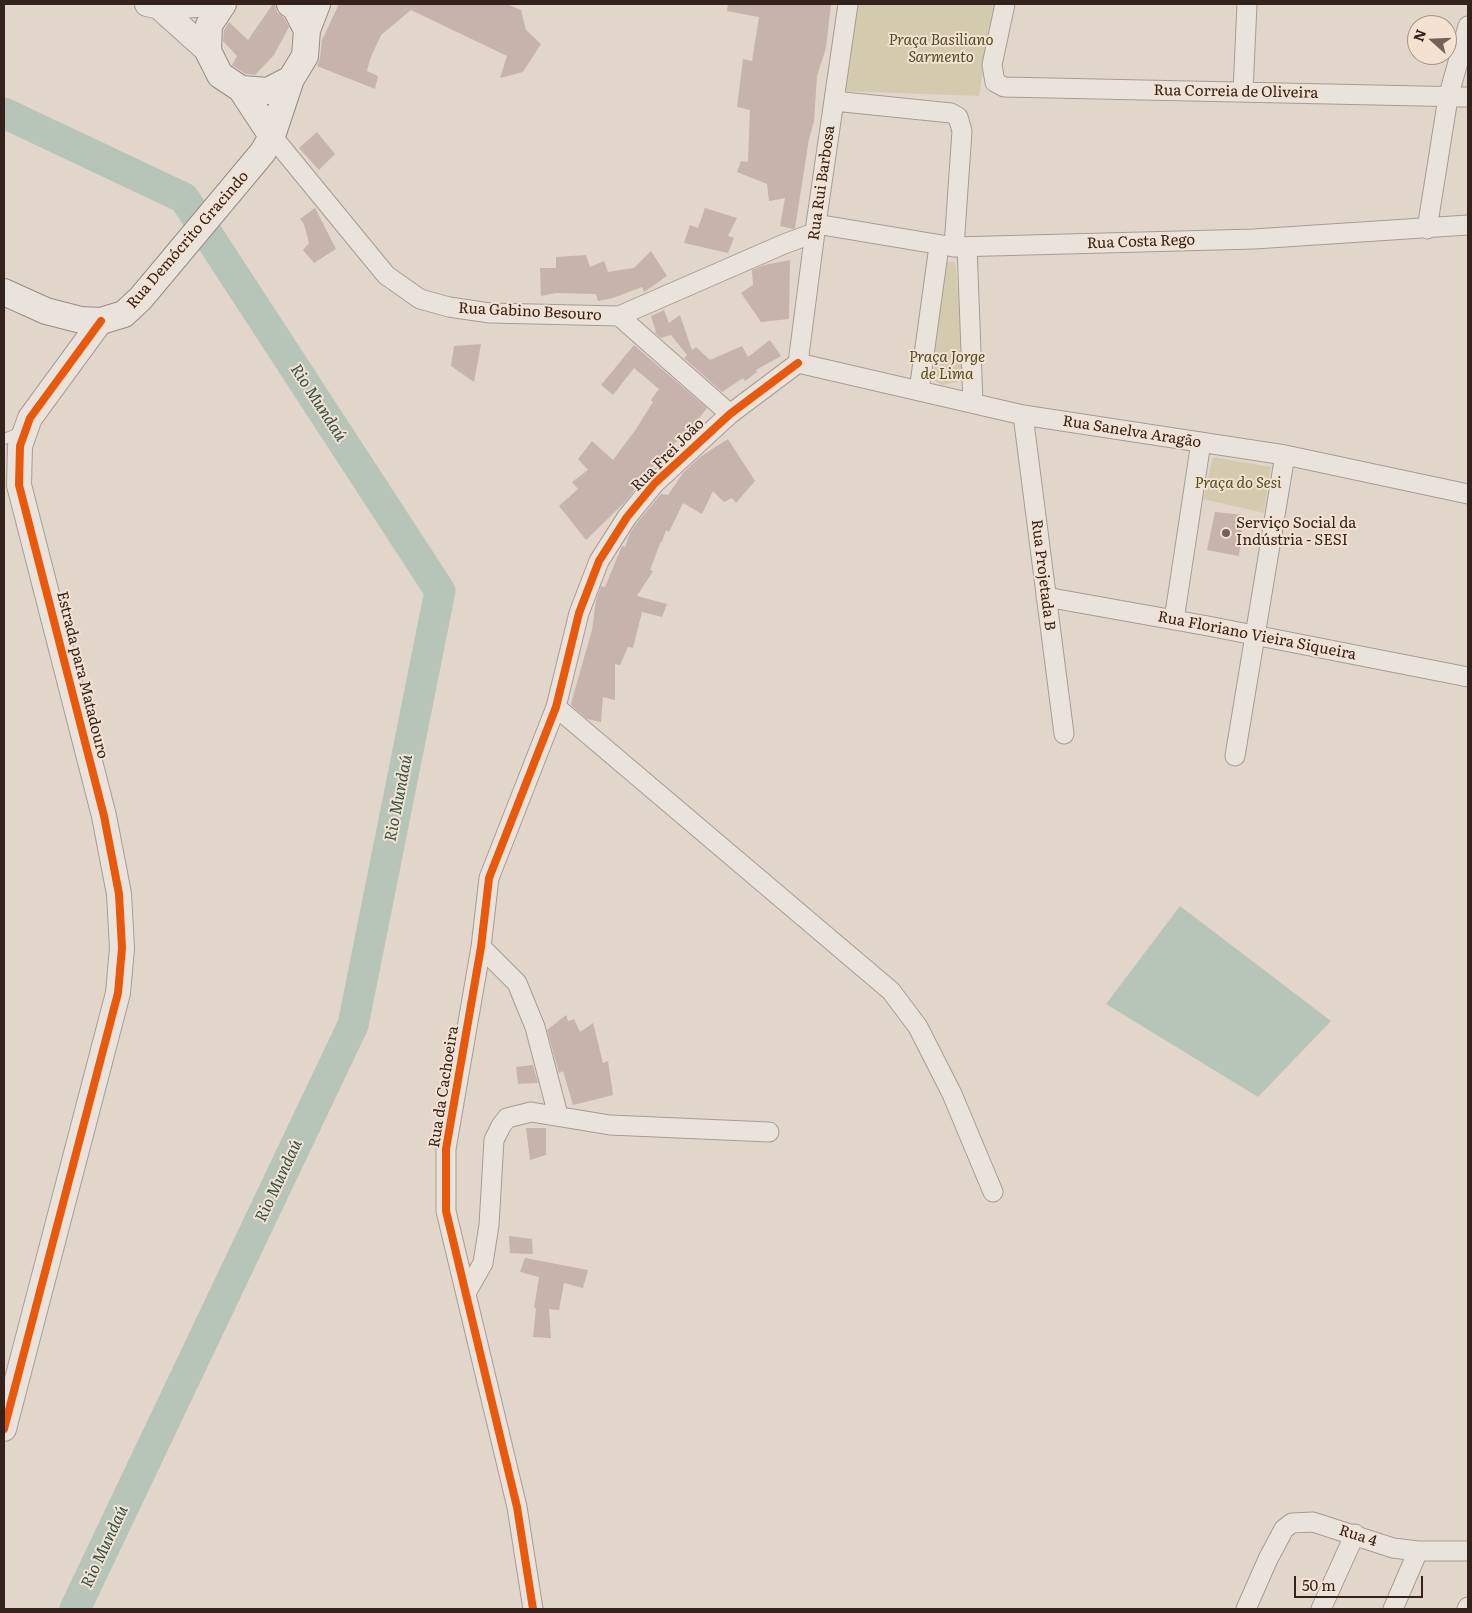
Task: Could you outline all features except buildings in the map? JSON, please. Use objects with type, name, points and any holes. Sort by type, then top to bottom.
[{"type":"main road","points":[[223,4],[209,26],[208,52],[220,75],[242,89],[268,90],[291,79]]},
{"type":"main road","points":[[290,4],[295,7],[307,30]]},
{"type":"main road","name":"Rua Demócrito Gracindo","points":[[4,292],[46,311],[81,320],[101,321],[124,314],[141,298],[268,144],[291,79],[305,56],[307,30],[317,4]]},
{"type":"main road","points":[[242,89],[268,144]]},
{"type":"street","points":[[153,6],[216,4]]},
{"type":"street","name":"Rua Rui Barbosa","points":[[798,363],[815,228],[848,4]]},
{"type":"street","name":"Rua Correia de Oliveira","points":[[1005,4],[992,65],[995,82],[1004,87],[1468,97]]},
{"type":"street","points":[[1243,92],[1247,4]]},
{"type":"street","points":[[153,6],[208,52]]},
{"type":"street","points":[[1426,229],[1448,98],[1468,26]]},
{"type":"street","points":[[834,101],[951,113],[958,117],[962,131],[953,247],[919,391]]},
{"type":"street","name":"Rua Gabino Besouro","points":[[268,144],[386,275],[420,299],[449,307],[490,312],[619,316],[784,244],[815,228]]},
{"type":"street","name":"Rua Costa Rego","points":[[815,228],[953,247],[1254,239],[1468,225]]},
{"type":"street","points":[[953,247],[973,404]]},
{"type":"street","points":[[619,316],[730,414]]},
{"type":"street","name":"Estrada para Matadouro","points":[[4,1429],[102,1058],[119,984],[122,948],[119,894],[104,816],[19,485],[20,446],[30,418],[101,321]]},
{"type":"street","name":"Rua Sanelva Aragão","points":[[798,363],[1022,415],[1284,455],[1468,494]]},
{"type":"street","name":"Rua Frei João","points":[[556,707],[579,614],[599,561],[627,517],[655,483],[730,414],[798,363]]},
{"type":"street","name":"Rua Projetada B","points":[[1022,415],[1064,734]]},
{"type":"street","points":[[1174,620],[1202,442]]},
{"type":"street","points":[[1235,756],[1284,455]]},
{"type":"street","name":"Rua Floriano Vieira Siqueira","points":[[1046,597],[1255,635],[1468,677]]},
{"type":"street","points":[[556,707],[891,991],[918,1027],[952,1094],[993,1192]]},
{"type":"street","name":"Rua da Cachoeira","points":[[533,1609],[517,1507],[446,1211],[446,1149],[481,947],[489,878],[556,707]]},
{"type":"street","points":[[481,947],[517,983],[535,1027],[558,1115]]},
{"type":"street","points":[[466,1293],[482,1263],[489,1225],[494,1140],[500,1126],[507,1118],[531,1112],[610,1124],[769,1132]]},
{"type":"street","name":"Rua 4","points":[[1246,1609],[1268,1559],[1284,1529],[1292,1523],[1313,1522],[1393,1548],[1418,1551],[1468,1551]]},
{"type":"street","points":[[1321,1609],[1354,1534]]},
{"type":"street","points":[[1393,1609],[1418,1551]]},
{"type":"lane","points":[[4,439],[26,430]]},
{"type":"green space","name":"Praça Basiliano Sarmento","points":[[858,4],[994,4],[979,96],[844,91]]},
{"type":"green space","name":"Praça Jorge de Lima","points":[[946,262],[955,262],[965,371],[957,382],[942,385],[929,378]]},
{"type":"green space","name":"Praça do Sesi","points":[[1213,457],[1271,467],[1264,513],[1203,499]]},
{"type":"shaded area","points":[[1180,906],[1331,1021],[1258,1097],[1106,1004]]},
{"type":"waterway","name":"Rio Mundaú","points":[[4,113],[184,198],[440,591],[353,1025],[75,1609]]},
{"type":"cycle path","points":[[4,1429],[118,993],[122,948],[119,894],[104,816],[19,485],[20,446],[30,418],[101,321]]},
{"type":"cycle path","points":[[533,1609],[517,1507],[446,1211],[446,1149],[481,947],[489,878],[556,707],[579,613],[599,561],[627,517],[655,483],[730,414],[798,363]]},
{"type":"place","name":"Serviço Social da Indústria - SESI","points":[[1226,533]]}]
